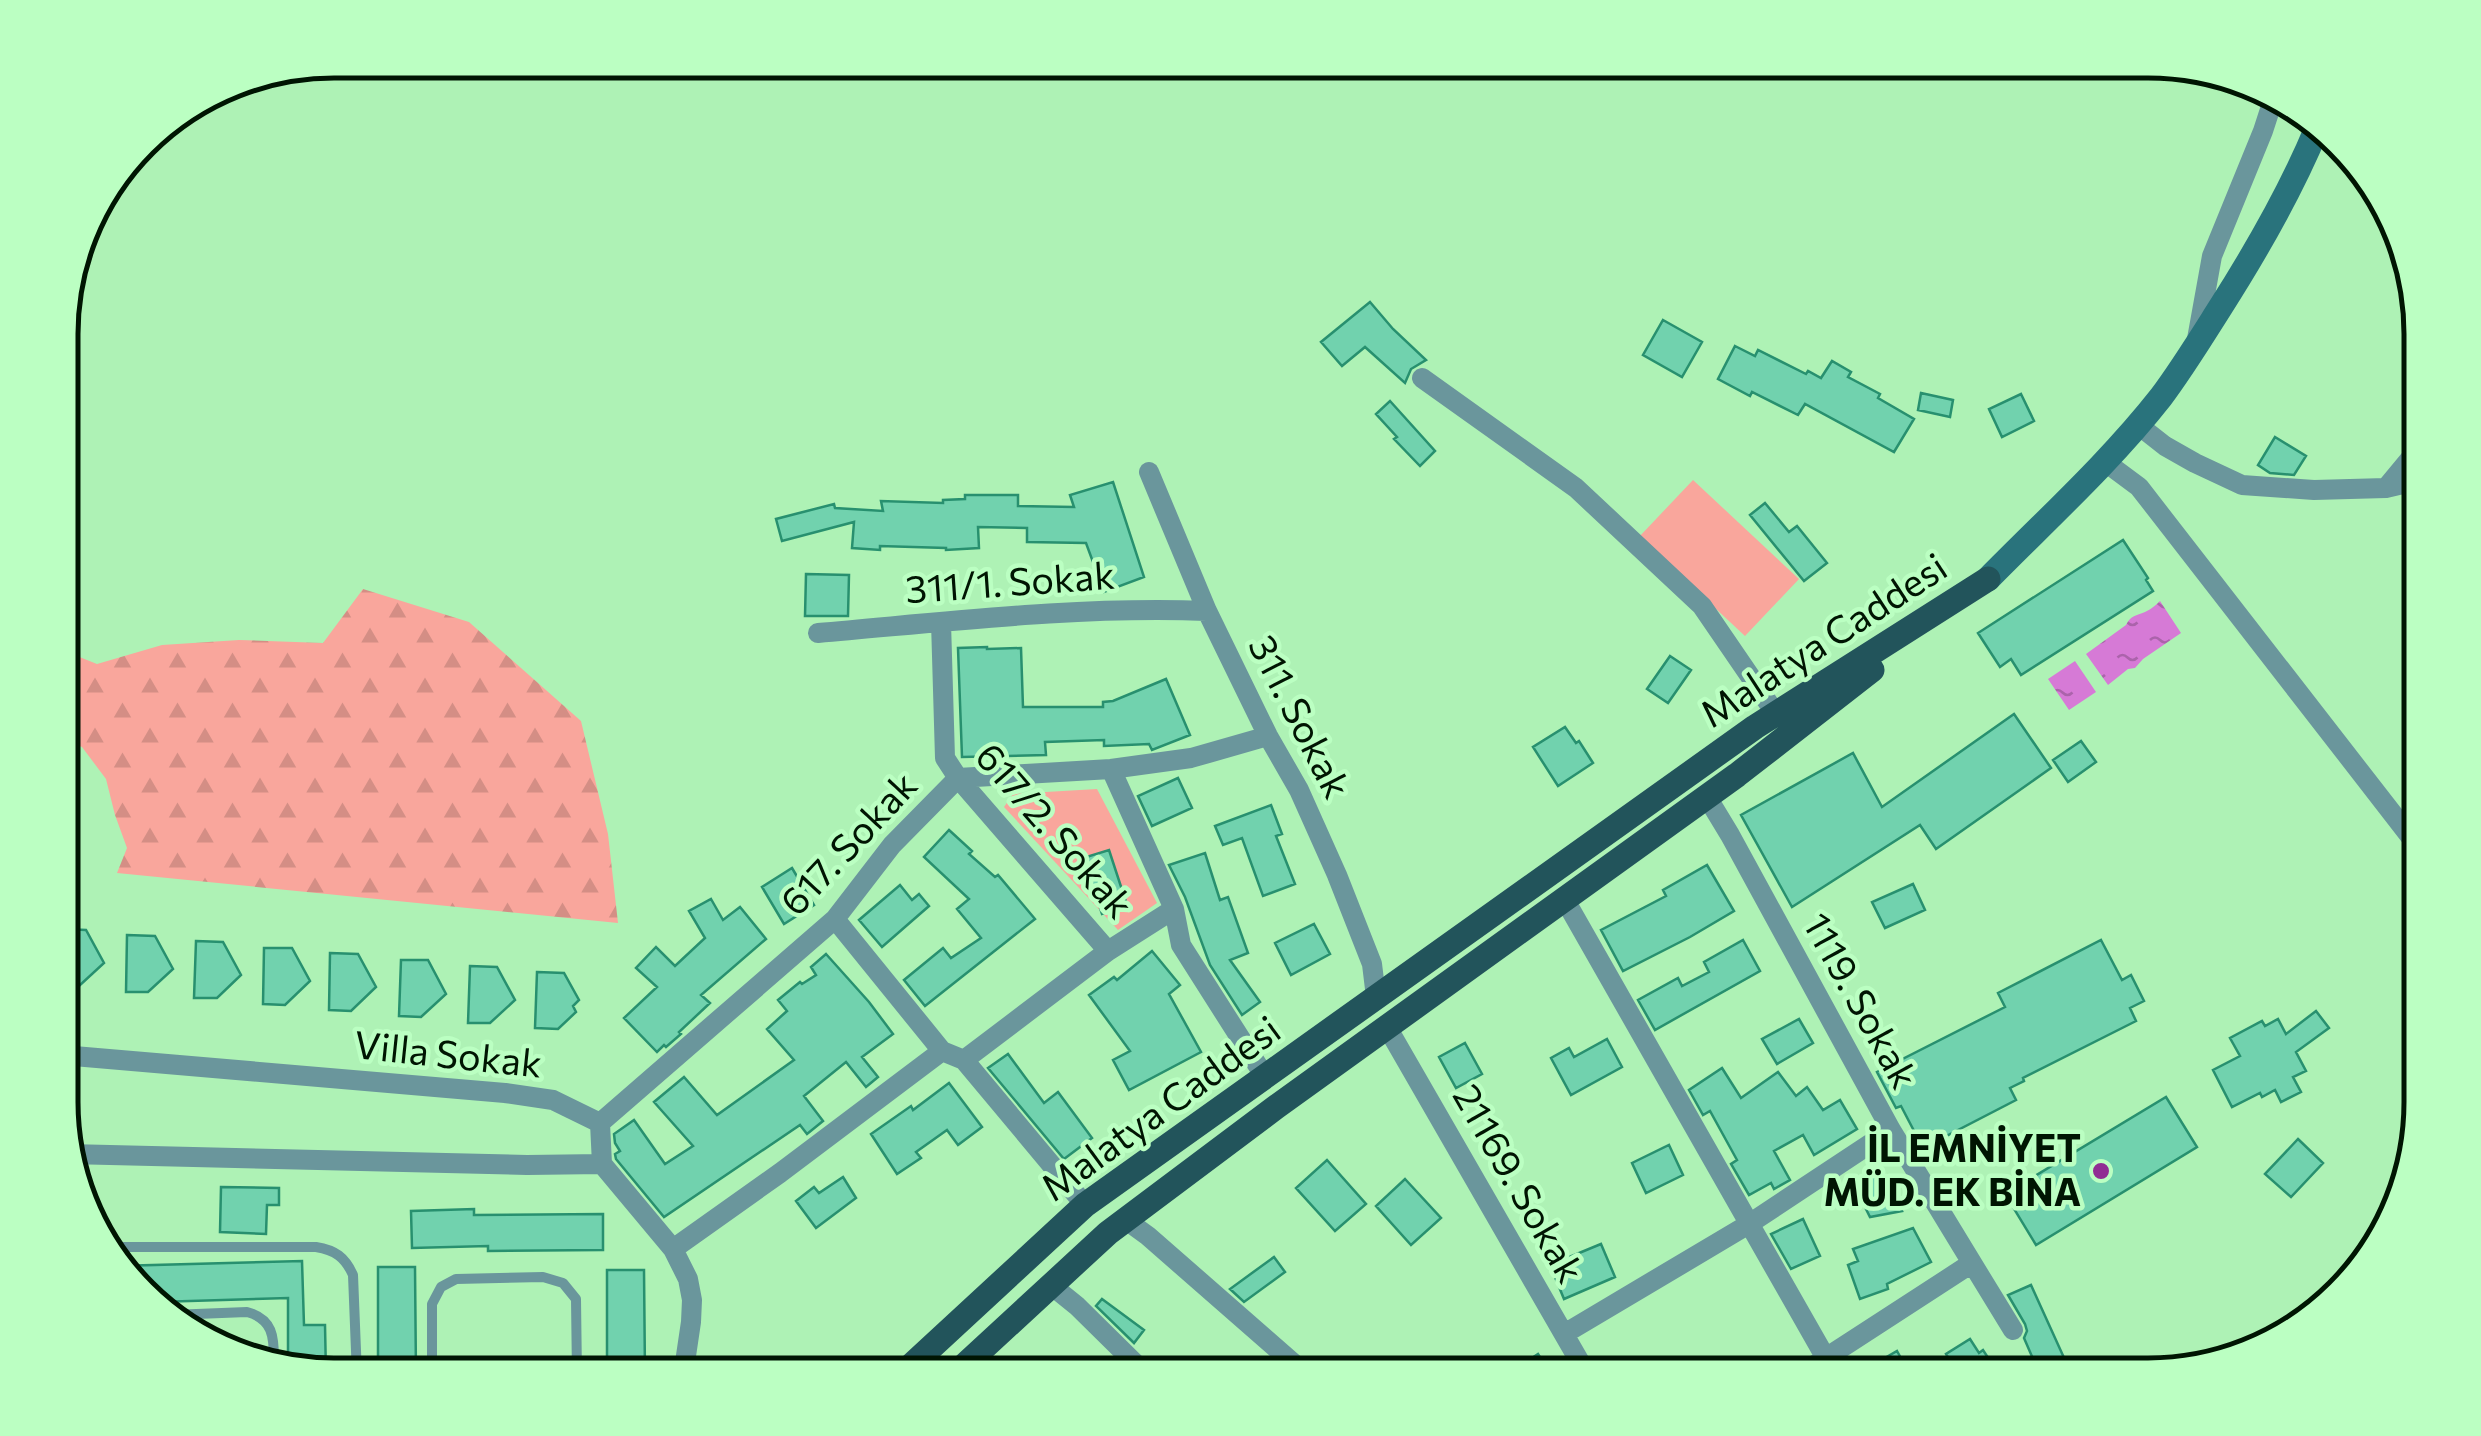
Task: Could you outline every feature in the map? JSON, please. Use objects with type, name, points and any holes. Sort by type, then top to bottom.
[{"type":"main road","points":[[1988,579],[2160,398],[2257,250],[2312,138]]},
{"type":"main road","name":"Malatya Caddesi","points":[[919,1358],[1085,1205],[1776,714],[1988,579]]},
{"type":"main road","name":"Malatya Caddesi","points":[[972,1358],[1108,1233],[1707,797],[1988,579]]},
{"type":"street","points":[[2196,346],[2212,256],[2270,109]]},
{"type":"street","points":[[1422,378],[1576,488],[1702,606],[1776,714]]},
{"type":"street","points":[[2137,424],[2195,464],[2242,485],[2314,490],[2403,484]]},
{"type":"street","points":[[2104,461],[2138,487],[2403,827]]},
{"type":"street","points":[[2386,488],[2403,468]]},
{"type":"street","name":"311. Sokak","points":[[1148,472],[1208,612],[1268,736],[1299,790],[1336,875],[1372,964],[1376,997]]},
{"type":"street","name":"311/1. Sokak","points":[[818,633],[1142,609],[1208,612]]},
{"type":"street","name":"617/2. Sokak","points":[[941,622],[946,758],[958,778],[1108,951],[1174,909]]},
{"type":"street","name":"617. Sokak","points":[[600,1124],[835,918],[892,845],[958,778],[1111,769],[1191,758],[1268,736]]},
{"type":"street","points":[[1111,769],[1174,909],[1181,946],[1265,1078]]},
{"type":"street","name":"1119. Sokak","points":[[1707,797],[1890,1130],[2013,1330]]},
{"type":"street","points":[[1565,900],[1826,1358]]},
{"type":"street","points":[[835,918],[942,1051],[964,1060],[1085,1205]]},
{"type":"street","points":[[964,1060],[1108,951]]},
{"type":"street","name":"21169. Sokak","points":[[1387,1028],[1578,1358]]},
{"type":"street","points":[[673,1249],[942,1051]]},
{"type":"street","name":"Villa Sokak","points":[[78,1056],[505,1093],[553,1100],[600,1124]]},
{"type":"street","points":[[600,1124],[602,1164],[673,1249],[688,1279],[692,1300],[686,1358]]},
{"type":"street","points":[[1564,1334],[1749,1224],[1890,1130]]},
{"type":"street","points":[[83,1154],[602,1164]]},
{"type":"street","points":[[1126,1220],[1287,1358]]},
{"type":"street","points":[[1843,1358],[1972,1264]]},
{"type":"street","points":[[1051,1285],[1129,1358]]},
{"type":"lane","points":[[123,1248],[330,1249],[345,1261],[352,1276],[356,1358]]},
{"type":"lane","points":[[432,1358],[432,1304],[441,1287],[456,1279],[543,1278],[563,1283],[576,1299],[576,1358]]},
{"type":"lane","points":[[190,1314],[254,1314],[270,1327],[274,1351]]},
{"type":"green space","points":[[1693,480],[1799,579],[1745,636],[1639,537]]},
{"type":"green space","points":[[363,589],[469,622],[581,721],[608,834],[618,923],[117,873],[127,848],[106,779],[78,745],[78,656],[97,664],[162,645],[239,640],[323,643]]},
{"type":"green space","points":[[1097,789],[1157,903],[1118,930],[1004,807],[1013,794]]},
{"type":"water","points":[[2160,601],[2181,633],[2108,685],[2086,654]]},
{"type":"water","points":[[2075,661],[2096,692],[2069,710],[2048,679]]},
{"type":"building","points":[[1370,302],[1426,360],[1411,369],[1405,383],[1365,347],[1342,366],[1321,342]]},
{"type":"building","points":[[1663,320],[1702,342],[1682,377],[1643,355]]},
{"type":"building","points":[[1735,346],[1755,356],[1758,350],[1821,378],[1832,361],[1851,372],[1848,377],[1914,419],[1894,452],[1805,404],[1798,415],[1752,392],[1750,396],[1718,379]]},
{"type":"building","points":[[1921,393],[1953,400],[1950,417],[1918,410]]},
{"type":"building","points":[[2021,394],[2034,421],[2002,437],[1989,409]]},
{"type":"building","points":[[1390,401],[1435,451],[1420,466],[1376,414]]},
{"type":"building","points":[[2275,437],[2306,456],[2294,475],[2270,473],[2258,465]]},
{"type":"building","points":[[1113,482],[1144,577],[1104,592],[1086,543],[1027,542],[1027,528],[978,527],[979,548],[880,546],[880,550],[852,548],[854,522],[782,541],[776,519],[834,504],[835,508],[883,511],[881,501],[943,503],[965,499],[965,495],[1018,495],[1018,506],[1074,507],[1070,495]]},
{"type":"building","points":[[1765,503],[1789,532],[1797,526],[1827,563],[1804,581],[1750,515]]},
{"type":"building","points":[[2123,540],[2153,591],[2021,675],[2011,659],[2000,667],[1978,633]]},
{"type":"building","points":[[806,574],[849,575],[848,616],[805,616]]},
{"type":"building","points":[[958,648],[1021,648],[1023,707],[1103,707],[1103,702],[1166,679],[1190,735],[1152,750],[1149,744],[1104,746],[1104,740],[1045,742],[1046,755],[962,757]]},
{"type":"building","points":[[1670,656],[1691,670],[1668,703],[1647,689]]},
{"type":"building","points":[[2014,714],[2051,768],[1936,849],[1920,825],[1792,907],[1741,815],[1853,753],[1882,807]]},
{"type":"building","points":[[1565,727],[1593,763],[1558,786],[1533,747]]},
{"type":"building","points":[[2081,741],[2096,762],[2068,782],[2053,760]]},
{"type":"building","points":[[1178,778],[1192,808],[1152,826],[1138,796]]},
{"type":"building","points":[[1271,805],[1282,834],[1276,836],[1295,884],[1263,896],[1242,838],[1223,845],[1215,826]]},
{"type":"building","points":[[949,830],[972,851],[969,854],[995,877],[998,875],[1035,919],[925,1006],[904,980],[943,948],[951,958],[981,938],[957,909],[969,899],[924,857]]},
{"type":"building","points":[[1109,850],[1127,905],[1102,914],[1083,858]]},
{"type":"building","points":[[1205,853],[1220,900],[1228,897],[1248,953],[1230,960],[1260,1002],[1242,1015],[1210,965],[1169,865]]},
{"type":"building","points":[[1707,865],[1734,911],[1623,971],[1601,930],[1666,896],[1663,890]]},
{"type":"building","points":[[792,868],[814,905],[784,924],[762,887]]},
{"type":"building","points":[[1913,884],[1925,910],[1885,928],[1872,902]]},
{"type":"building","points":[[900,885],[912,900],[919,894],[929,906],[882,947],[859,920]]},
{"type":"building","points":[[711,899],[723,920],[740,907],[766,939],[701,995],[710,1003],[681,1034],[657,1052],[624,1018],[657,987],[636,968],[656,947],[675,966],[705,938],[689,911]]},
{"type":"building","points":[[1314,924],[1330,954],[1291,975],[1275,943]]},
{"type":"building","points":[[78,930],[86,930],[104,963],[79,986]]},
{"type":"building","points":[[127,935],[155,936],[173,969],[148,992],[126,992]]},
{"type":"building","points":[[1743,940],[1760,971],[1655,1030],[1638,1000],[1678,978],[1682,986],[1709,972],[1704,962]]},
{"type":"building","points":[[2101,940],[2122,980],[2131,975],[2144,1001],[2130,1008],[2136,1021],[2023,1078],[2010,1088],[2016,1100],[1923,1148],[1877,1072],[2005,1007],[1998,993]]},
{"type":"building","points":[[196,941],[223,942],[241,975],[217,998],[194,998]]},
{"type":"building","points":[[264,948],[292,948],[310,981],[285,1005],[263,1004]]},
{"type":"building","points":[[1152,951],[1180,985],[1169,994],[1201,1052],[1129,1090],[1113,1060],[1130,1051],[1089,995],[1114,977],[1117,980]]},
{"type":"building","points":[[330,953],[358,954],[376,987],[351,1011],[329,1010]]},
{"type":"building","points":[[826,954],[893,1034],[862,1057],[878,1077],[866,1087],[846,1062],[804,1096],[823,1121],[807,1134],[800,1125],[664,1217],[616,1159],[615,1154],[620,1151],[614,1134],[634,1120],[665,1164],[693,1146],[654,1102],[684,1077],[717,1115],[794,1060],[767,1029],[787,1011],[778,1000],[816,975],[811,967]]},
{"type":"building","points":[[401,960],[428,960],[446,994],[421,1017],[399,1016]]},
{"type":"building","points":[[470,966],[497,967],[515,1000],[490,1023],[468,1023]]},
{"type":"building","points":[[537,972],[564,973],[579,1000],[573,1006],[576,1012],[558,1029],[535,1028]]},
{"type":"building","points":[[2316,1011],[2329,1028],[2296,1052],[2306,1071],[2293,1077],[2301,1092],[2281,1102],[2275,1090],[2262,1097],[2260,1093],[2232,1107],[2213,1070],[2240,1056],[2230,1038],[2262,1021],[2265,1026],[2278,1019],[2286,1034]]},
{"type":"building","points":[[1799,1019],[1813,1043],[1777,1064],[1762,1039]]},
{"type":"building","points":[[1607,1039],[1622,1067],[1571,1095],[1551,1058],[1569,1048],[1574,1057]]},
{"type":"building","points":[[1465,1043],[1482,1074],[1456,1088],[1439,1057]]},
{"type":"building","points":[[1008,1054],[1044,1103],[1058,1092],[1092,1138],[1064,1159],[988,1068]]},
{"type":"building","points":[[1722,1068],[1741,1098],[1778,1072],[1796,1096],[1807,1087],[1823,1110],[1840,1100],[1857,1129],[1814,1155],[1803,1135],[1774,1151],[1790,1180],[1774,1189],[1771,1183],[1749,1195],[1731,1164],[1737,1160],[1710,1111],[1703,1115],[1689,1090]]},
{"type":"building","points":[[949,1083],[982,1127],[958,1145],[947,1130],[916,1152],[921,1158],[897,1174],[871,1134]]},
{"type":"building","name":"İL EMNİYET MÜD. EK BİNA","points":[[2166,1097],[2197,1147],[2036,1245],[2005,1194]]},
{"type":"building","points":[[2298,1139],[2323,1163],[2291,1197],[2265,1174]]},
{"type":"building","points":[[1669,1145],[1683,1175],[1646,1193],[1632,1163]]},
{"type":"building","points":[[1327,1160],[1366,1204],[1335,1231],[1296,1188]]},
{"type":"building","points":[[1879,1165],[1902,1211],[1870,1217],[1855,1187],[1868,1180],[1864,1172]]},
{"type":"building","points":[[843,1177],[856,1198],[816,1228],[796,1201],[814,1187],[819,1193]]},
{"type":"building","points":[[1405,1179],[1441,1218],[1411,1245],[1376,1206]]},
{"type":"building","points":[[221,1187],[279,1188],[279,1205],[267,1205],[266,1234],[220,1232]]},
{"type":"building","points":[[474,1209],[474,1215],[603,1214],[603,1250],[412,1248],[411,1211]]},
{"type":"building","points":[[1803,1219],[1820,1256],[1791,1269],[1771,1234]]},
{"type":"building","points":[[1913,1228],[1931,1262],[1887,1284],[1888,1289],[1860,1299],[1848,1265],[1858,1261],[1853,1249]]},
{"type":"building","points":[[1601,1244],[1615,1277],[1564,1299],[1550,1265]]},
{"type":"building","points":[[1274,1257],[1285,1272],[1244,1302],[1230,1289]]},
{"type":"building","points":[[302,1261],[304,1325],[325,1325],[326,1358],[288,1354],[288,1298],[173,1301],[137,1265]]},
{"type":"building","points":[[378,1267],[415,1267],[416,1358],[378,1358]]},
{"type":"building","points":[[607,1270],[644,1270],[645,1358],[607,1358]]},
{"type":"building","points":[[2031,1285],[2064,1358],[2033,1358],[2024,1338],[2025,1324],[2008,1295]]},
{"type":"building","points":[[1102,1299],[1144,1330],[1134,1343],[1096,1306]]},
{"type":"building","points":[[1970,1339],[1979,1353],[1983,1350],[1988,1358],[1948,1358],[1946,1354]]},
{"type":"place","name":"İL EMNİYET MÜD. EK BİNA","points":[[2101,1171]]}]
